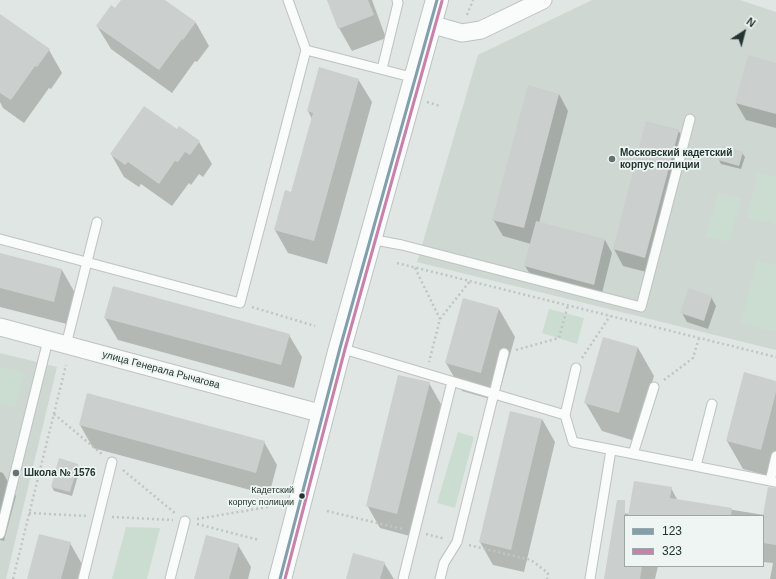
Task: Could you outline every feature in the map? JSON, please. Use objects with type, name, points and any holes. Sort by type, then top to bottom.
[{"type":"street","points":[[280,579],[340,348],[437,0]]},
{"type":"street","points":[[430,24],[462,33],[481,30],[543,0]]},
{"type":"street","name":"улица Генерала Рычагова","points":[[0,327],[323,414]]},
{"type":"lane","points":[[0,239],[240,303],[306,50],[288,0]]},
{"type":"lane","points":[[382,69],[398,3],[397,0]]},
{"type":"lane","points":[[306,50],[415,78]]},
{"type":"lane","points":[[370,238],[641,307],[690,119]]},
{"type":"lane","points":[[66,345],[97,222]]},
{"type":"lane","points":[[0,534],[48,340]]},
{"type":"lane","points":[[340,348],[565,415]]},
{"type":"lane","points":[[440,579],[444,563],[457,542],[504,353]]},
{"type":"lane","points":[[576,368],[565,415],[572,442],[773,481],[776,456]]},
{"type":"lane","points":[[403,579],[452,382]]},
{"type":"lane","points":[[633,454],[654,387]]},
{"type":"lane","points":[[696,466],[712,404]]},
{"type":"lane","points":[[590,579],[611,450]]},
{"type":"lane","points":[[83,579],[112,462]]},
{"type":"lane","points":[[170,579],[185,521]]},
{"type":"path","points":[[466,17],[473,0]]},
{"type":"path","points":[[425,102],[440,106]]},
{"type":"path","points":[[397,263],[776,357]]},
{"type":"path","points":[[415,268],[440,319]]},
{"type":"path","points":[[426,374],[440,319],[470,281]]},
{"type":"path","points":[[240,303],[315,326]]},
{"type":"path","points":[[504,353],[559,338],[568,306]]},
{"type":"path","points":[[576,368],[610,316]]},
{"type":"path","points":[[654,387],[693,358],[700,338]]},
{"type":"path","points":[[13,579],[66,365]]},
{"type":"path","points":[[185,521],[268,507]]},
{"type":"path","points":[[327,510],[531,560],[548,573],[547,579]]},
{"type":"path","points":[[29,513],[185,521],[259,540]]},
{"type":"shaded area","name":"Московский кадетский корпус полиции","points":[[592,0],[740,0],[776,12],[776,350],[417,262],[478,55]]},
{"type":"shaded area","name":"Школа № 1576","points":[[0,353],[57,367],[6,579],[0,579]]},
{"type":"green space","points":[[758,173],[776,177],[776,224],[747,217]]},
{"type":"green space","points":[[718,193],[741,199],[729,242],[706,236]]},
{"type":"green space","points":[[757,261],[776,265],[776,332],[741,323]]},
{"type":"green space","points":[[549,309],[584,318],[577,344],[542,333]]},
{"type":"green space","points":[[0,367],[24,373],[15,407],[0,403]]},
{"type":"green space","points":[[458,432],[474,437],[455,508],[437,503]]},
{"type":"green space","points":[[126,527],[160,528],[147,579],[112,579]]},
{"type":"building","points":[[121,0],[165,0],[196,22],[159,70],[96,26],[111,5],[115,8]]},
{"type":"building","points":[[327,0],[368,0],[374,15],[338,29]]},
{"type":"building","points":[[0,14],[50,49],[37,67],[35,66],[11,100],[0,93]]},
{"type":"building","points":[[748,55],[776,63],[776,114],[735,103]]},
{"type":"building","points":[[319,67],[359,79],[314,241],[274,230],[285,190],[291,192],[313,113],[307,111]]},
{"type":"building","points":[[528,85],[559,94],[524,228],[492,220]]},
{"type":"building","points":[[144,106],[177,129],[179,126],[200,141],[190,155],[185,152],[178,162],[175,161],[159,184],[128,162],[125,165],[110,154]]},
{"type":"building","points":[[646,121],[679,130],[645,258],[613,249]]},
{"type":"building","points":[[722,146],[743,152],[739,166],[718,160]]},
{"type":"building","points":[[536,221],[605,239],[594,285],[524,266]]},
{"type":"building","points":[[0,253],[62,269],[54,302],[0,288]]},
{"type":"building","points":[[113,286],[290,334],[281,365],[104,318]]},
{"type":"building","points":[[689,288],[712,296],[704,321],[680,313]]},
{"type":"building","points":[[463,298],[499,308],[481,373],[445,363]]},
{"type":"building","points":[[603,337],[638,347],[619,413],[584,403]]},
{"type":"building","points":[[744,372],[776,381],[776,392],[761,450],[726,441]]},
{"type":"building","points":[[398,375],[430,382],[397,514],[366,506]]},
{"type":"building","points":[[87,393],[265,441],[256,473],[79,425]]},
{"type":"building","points":[[510,411],[542,419],[511,550],[479,542]]},
{"type":"building","points":[[59,458],[78,464],[70,492],[51,487]]},
{"type":"building","points":[[634,481],[672,487],[670,498],[732,508],[731,515],[628,515]]},
{"type":"building","points":[[768,487],[776,488],[776,545],[764,543],[763,515]]},
{"type":"building","points":[[617,500],[625,500],[624,567],[642,567],[640,579],[604,579]]},
{"type":"building","points":[[39,534],[71,542],[61,579],[27,579]]},
{"type":"building","points":[[206,535],[239,544],[229,579],[194,579]]},
{"type":"building","points":[[353,553],[385,562],[380,579],[346,579]]},
{"type":"transit line","name":"123","points":[[280,579],[340,348],[437,0]]},
{"type":"transit line","name":"323","points":[[285,579],[345,349],[442,1]]},
{"type":"place","name":"Московский кадетский корпус полиции","points":[[612,159]]},
{"type":"place","name":"Школа № 1576","points":[[16,473]]},
{"type":"place","name":"Кадетский корпус полиции","points":[[302,496]]}]
